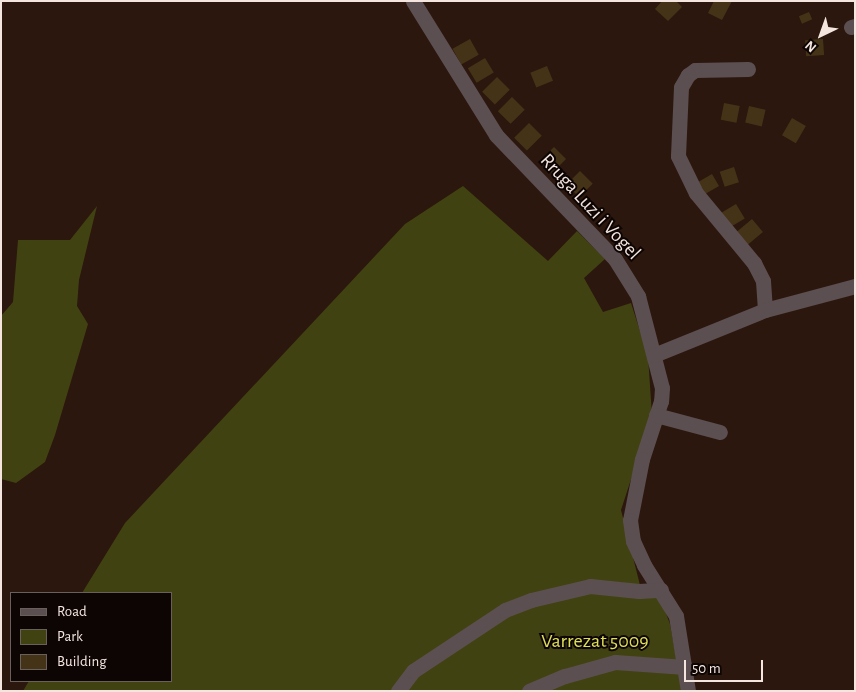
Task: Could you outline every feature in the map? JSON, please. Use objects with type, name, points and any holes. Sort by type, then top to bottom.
[{"type":"street","name":"Rruga Luzi i Vogel","points":[[413,1],[466,91],[496,135],[624,270],[638,296],[662,388],[656,415],[642,459],[630,520],[633,541],[644,565],[661,590],[681,632],[688,691]]},
{"type":"street","points":[[748,69],[695,70],[688,75],[681,87],[678,156],[686,177],[711,214],[754,263],[764,281],[765,310]]},
{"type":"street","points":[[654,355],[765,310],[855,286]]},
{"type":"street","points":[[656,415],[720,432]]},
{"type":"street","points":[[398,691],[413,671],[513,606],[590,586],[661,590]]},
{"type":"street","points":[[529,691],[565,676],[615,662],[685,667]]},
{"type":"green space","points":[[463,186],[548,261],[577,231],[605,259],[584,278],[603,312],[631,303],[648,356],[652,415],[621,510],[640,585],[587,580],[474,627],[401,691],[23,691],[28,682],[172,682],[172,592],[83,592],[125,523],[405,224]]},
{"type":"green space","points":[[97,206],[79,280],[77,306],[88,324],[55,435],[45,462],[16,483],[1,479],[1,316],[13,302],[18,240],[70,240]]},
{"type":"green space","name":"Varrezat 5009","points":[[596,590],[660,597],[670,624],[682,691],[402,691],[404,686],[506,613]]},
{"type":"building","points":[[662,1],[676,1],[682,7],[668,21],[655,9]]},
{"type":"building","points":[[714,1],[732,1],[722,20],[708,13]]},
{"type":"building","points":[[809,12],[812,19],[802,24],[799,16]]},
{"type":"building","points":[[470,39],[479,55],[461,64],[453,49]]},
{"type":"building","points":[[823,39],[824,55],[806,56],[805,40]]},
{"type":"building","points":[[485,58],[494,73],[477,83],[468,68]]},
{"type":"building","points":[[547,66],[553,81],[536,88],[530,73]]},
{"type":"building","points":[[497,77],[510,90],[495,105],[482,92]]},
{"type":"building","points":[[512,97],[525,110],[511,124],[498,111]]},
{"type":"building","points":[[724,103],[740,106],[736,123],[721,120]]},
{"type":"building","points":[[749,106],[766,110],[762,126],[745,123]]},
{"type":"building","points":[[792,118],[806,126],[796,143],[782,135]]},
{"type":"building","points":[[529,123],[542,136],[527,151],[514,138]]},
{"type":"building","points":[[554,147],[566,159],[552,173],[540,161]]},
{"type":"building","points":[[734,167],[739,182],[725,187],[720,172]]},
{"type":"building","points":[[580,171],[593,184],[579,197],[567,184]]},
{"type":"building","points":[[712,174],[719,186],[705,194],[698,182]]},
{"type":"building","points":[[736,204],[745,219],[728,229],[719,214]]},
{"type":"building","points":[[752,219],[763,232],[747,246],[736,232]]}]
